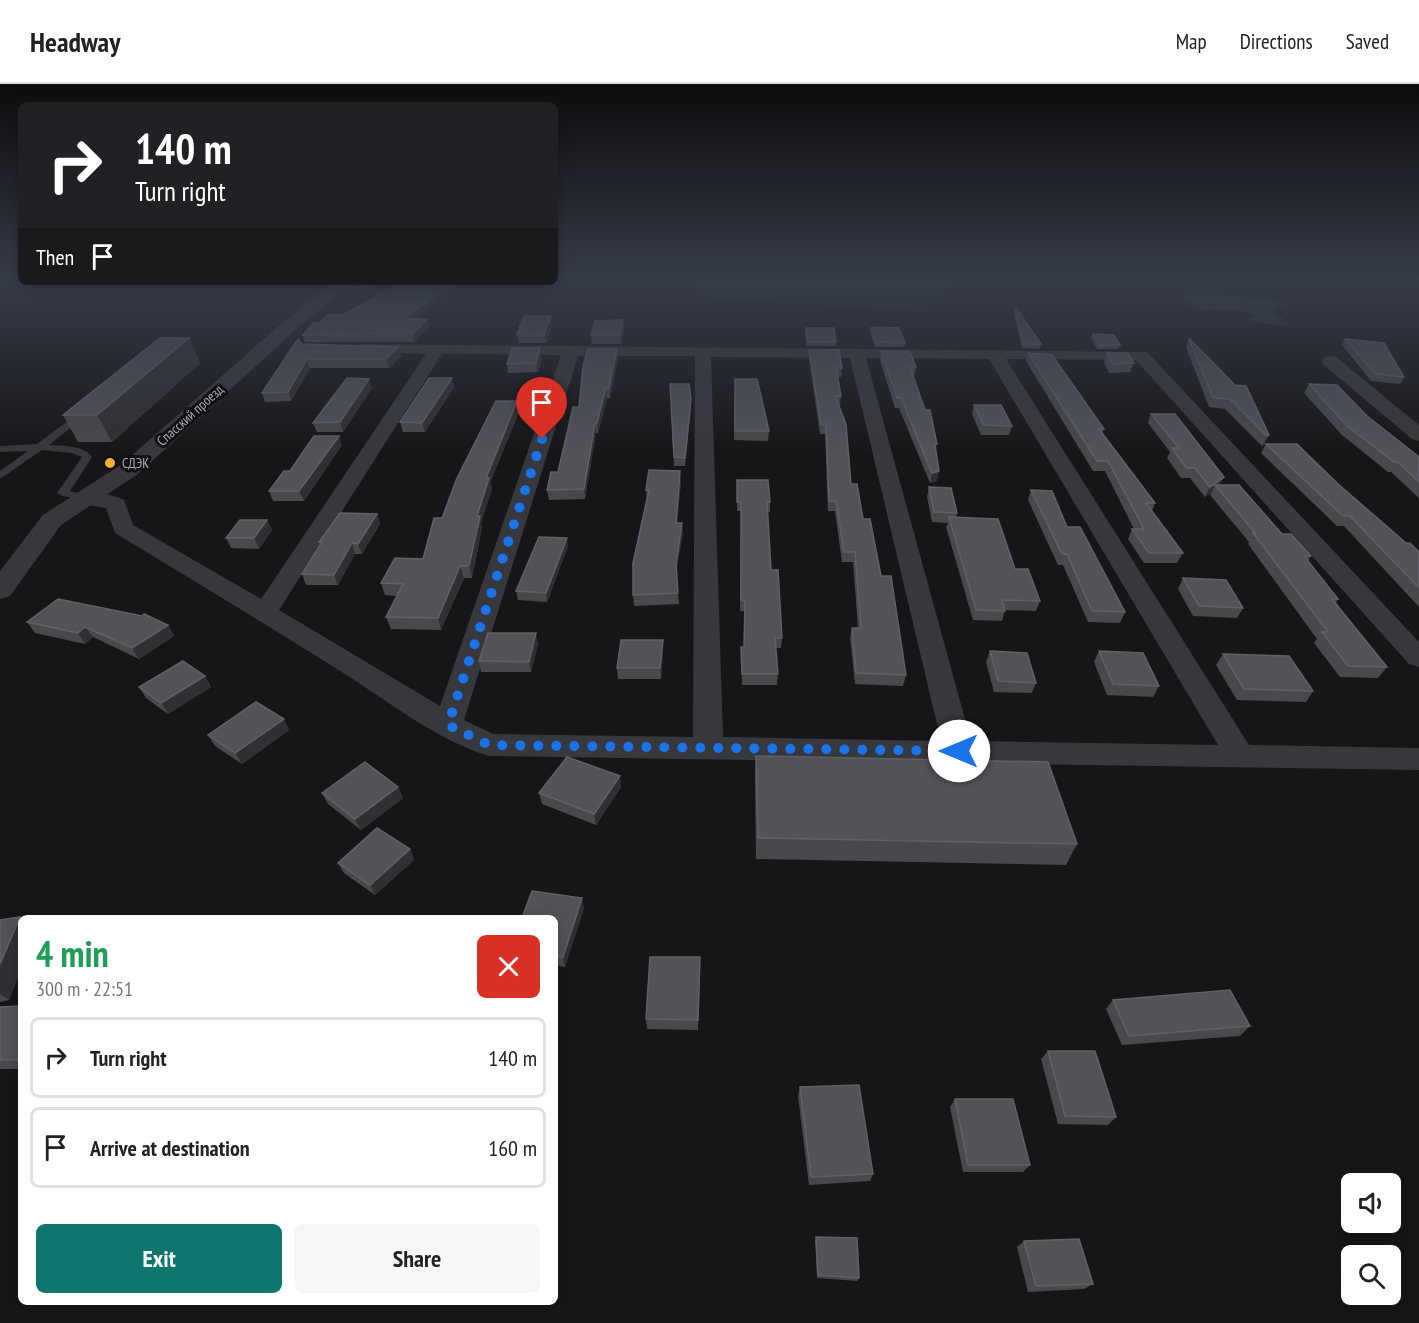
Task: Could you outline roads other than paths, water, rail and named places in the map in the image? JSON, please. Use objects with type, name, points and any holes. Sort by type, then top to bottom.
[{"type":"street","name":"Спасский проезд","points":[[0,590],[52,520],[130,468],[275,339]]},
{"type":"street","points":[[345,349],[1141,355],[1419,658]]},
{"type":"street","points":[[265,612],[437,350]]},
{"type":"street","points":[[448,725],[571,351]]},
{"type":"street","points":[[703,353],[708,749]]},
{"type":"street","points":[[857,354],[959,751]]},
{"type":"street","points":[[995,355],[1240,756]]},
{"type":"street","points":[[1330,361],[1419,435]]},
{"type":"street","points":[[84,498],[108,501],[116,505],[123,528],[448,725],[489,745],[1419,759]]},
{"type":"lane","points":[[0,476],[96,404]]},
{"type":"lane","points":[[0,449],[40,447],[85,453],[87,457],[63,493],[84,498]]},
{"type":"place","name":"СДЭК","points":[[110,463]]}]
